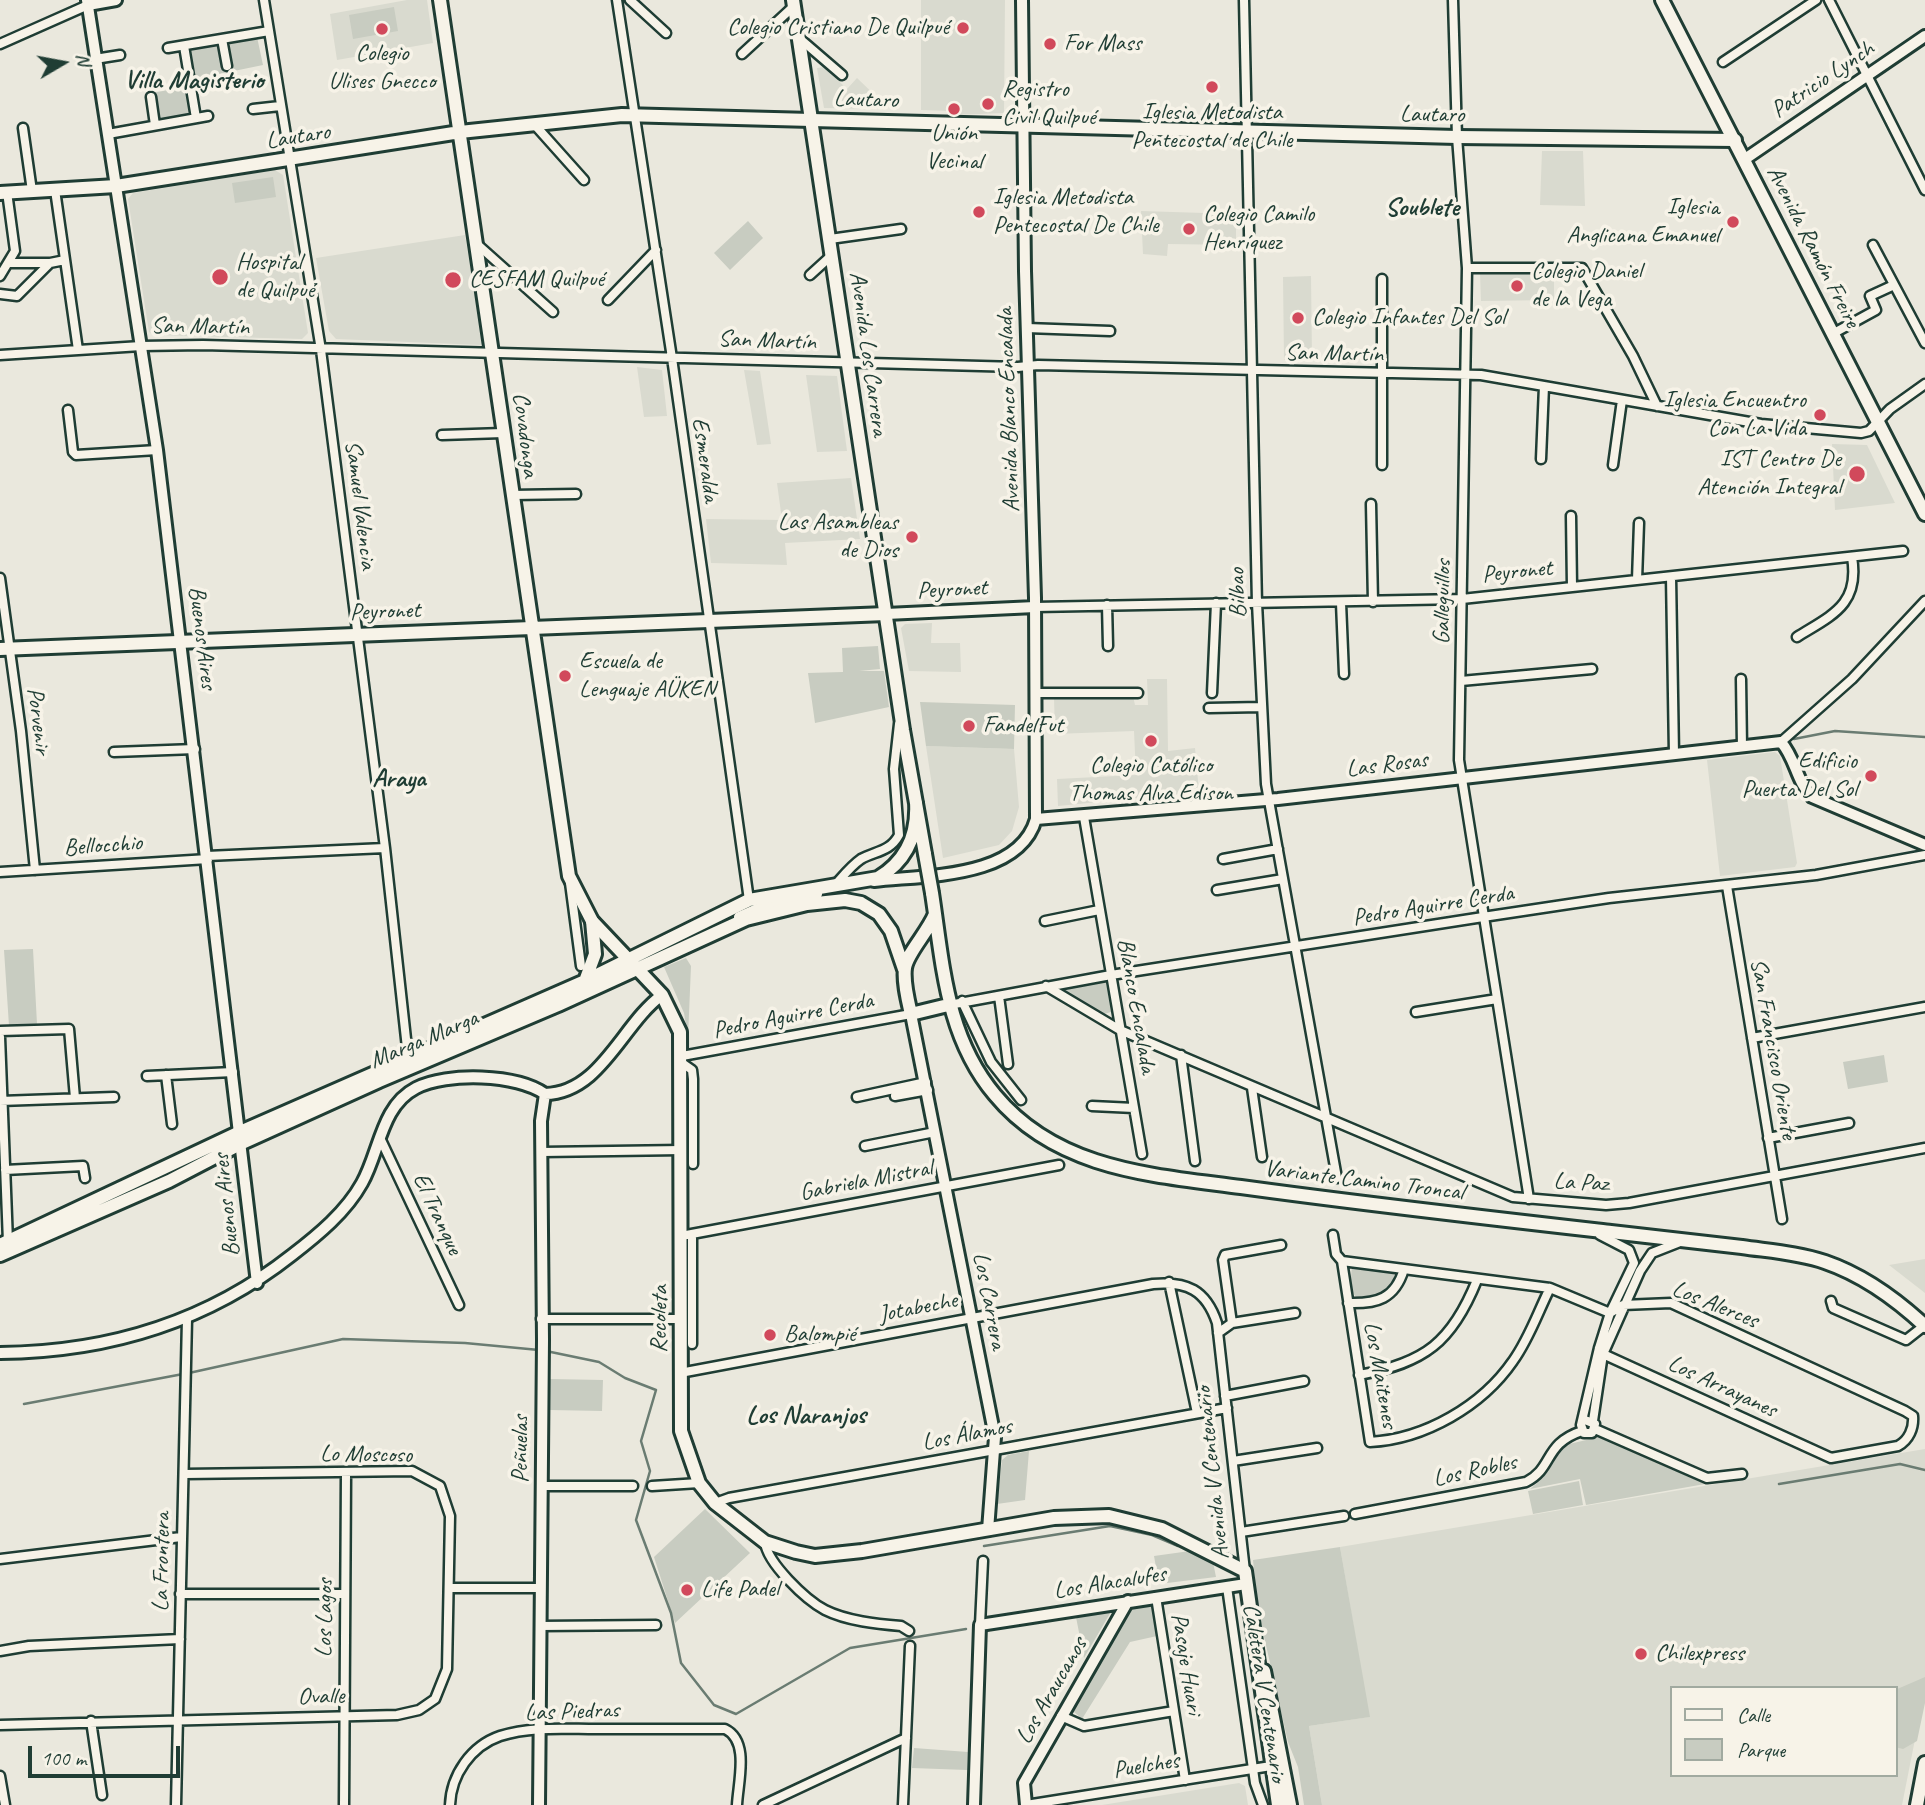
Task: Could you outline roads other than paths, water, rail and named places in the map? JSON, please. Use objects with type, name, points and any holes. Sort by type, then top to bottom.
[{"type":"main road","name":"Covadonga","points":[[440,0],[569,876],[592,921],[634,964]]},
{"type":"main road","name":"Avenida Ramón Freire","points":[[1662,0],[1925,514]]},
{"type":"main road","name":"Avenida Los Carrera","points":[[793,3],[901,714],[935,913]]},
{"type":"main road","name":"Lautaro","points":[[4,192],[116,186],[460,132],[634,115],[1457,137],[1735,140]]},
{"type":"main road","name":"Peyronet","points":[[4,649],[886,614]]},
{"type":"main road","points":[[869,882],[893,868],[905,853],[916,826],[916,802]]},
{"type":"main road","name":"Marga Marga","points":[[0,1255],[169,1181],[241,1138],[408,1058],[585,981],[634,964],[749,900],[869,882]]},
{"type":"main road","points":[[728,923],[788,908],[853,901],[873,910],[886,922],[900,950],[911,1014],[948,1005]]},
{"type":"main road","points":[[904,969],[909,955],[927,933],[935,913]]},
{"type":"main road","name":"Variante Camino Troncal","points":[[935,913],[948,1005],[974,1065],[1010,1112],[1045,1139],[1094,1162],[1122,1171],[1183,1180],[1689,1240],[1821,1261],[1874,1286],[1925,1326]]},
{"type":"main road","points":[[585,981],[595,954],[592,921]]},
{"type":"main road","name":"Marga Marga","points":[[4,1244],[728,923]]},
{"type":"main road","name":"Recoleta","points":[[634,964],[662,995],[680,1032],[686,1235],[681,1319],[681,1431],[699,1483],[715,1503],[765,1542],[815,1556],[862,1551],[1054,1518],[1110,1516],[1162,1529],[1246,1578]]},
{"type":"main road","name":"Avenida V Centenario","points":[[1246,1578],[1278,1805]]},
{"type":"main road","name":"Avenida V Centenario","points":[[1250,1608],[1271,1700],[1290,1805]]},
{"type":"main road","points":[[1917,1805],[1925,1763]]},
{"type":"street","points":[[0,44],[87,2],[116,0]]},
{"type":"street","name":"Samuel Valencia","points":[[264,0],[321,350],[385,848],[408,1058]]},
{"type":"street","name":"Esmeralda","points":[[617,0],[672,358],[749,900]]},
{"type":"street","points":[[630,0],[666,33]]},
{"type":"street","name":"Avenida Blanco Encalada","points":[[1022,0],[1035,607],[1036,819]]},
{"type":"street","name":"Bilbao","points":[[1244,0],[1261,707],[1269,799],[1337,1178]]},
{"type":"street","name":"Galleguillos","points":[[1453,0],[1457,137],[1467,268],[1460,777],[1529,1199]]},
{"type":"street","points":[[1723,62],[1816,0]]},
{"type":"street","points":[[1829,0],[1925,190]]},
{"type":"street","name":"Buenos Aires","points":[[87,2],[157,450],[208,857],[257,1283]]},
{"type":"street","points":[[742,54],[793,3]]},
{"type":"street","points":[[168,48],[269,31]]},
{"type":"street","name":"Patricio Lynch","points":[[1745,159],[1925,36]]},
{"type":"street","points":[[799,38],[842,75]]},
{"type":"street","points":[[222,39],[227,66]]},
{"type":"street","points":[[184,46],[196,118]]},
{"type":"street","points":[[95,59],[121,55]]},
{"type":"street","points":[[151,97],[155,125]]},
{"type":"street","points":[[253,109],[281,106]]},
{"type":"street","points":[[107,134],[208,116]]},
{"type":"street","points":[[534,124],[584,180]]},
{"type":"street","points":[[23,128],[32,191]]},
{"type":"street","points":[[55,190],[78,350]]},
{"type":"street","points":[[0,276],[9,263],[15,243],[4,192]]},
{"type":"street","points":[[830,239],[901,229]]},
{"type":"street","points":[[478,245],[553,312]]},
{"type":"street","points":[[1873,246],[1925,343]]},
{"type":"street","points":[[608,300],[656,250]]},
{"type":"street","points":[[810,275],[832,255]]},
{"type":"street","points":[[9,263],[50,263],[65,260]]},
{"type":"street","points":[[0,294],[18,296],[50,263]]},
{"type":"street","points":[[1467,268],[1582,268],[1633,355],[1657,406]]},
{"type":"street","points":[[1382,279],[1382,466]]},
{"type":"street","points":[[1834,332],[1876,310],[1870,296],[1894,285]]},
{"type":"street","points":[[1027,328],[1110,331]]},
{"type":"street","name":"San Martín","points":[[0,355],[141,346],[1465,375],[1760,424],[1861,433],[1925,384]]},
{"type":"street","points":[[1541,459],[1544,386]]},
{"type":"street","points":[[1613,465],[1622,400]]},
{"type":"street","points":[[68,410],[73,452],[76,455],[157,450]]},
{"type":"street","points":[[442,435],[503,433]]},
{"type":"street","points":[[512,495],[576,494]]},
{"type":"street","points":[[1371,504],[1373,602]]},
{"type":"street","points":[[1571,516],[1572,587]]},
{"type":"street","points":[[1637,580],[1639,523]]},
{"type":"street","name":"Peyronet","points":[[886,614],[1107,605],[1462,599],[1903,551]]},
{"type":"street","points":[[1797,637],[1838,611],[1848,599],[1855,580],[1852,557]]},
{"type":"street","points":[[1671,577],[1674,754]]},
{"type":"street","name":"Porvenir","points":[[0,578],[4,649],[21,731],[35,870]]},
{"type":"street","points":[[1925,601],[1852,679],[1781,742],[1788,750],[1802,788],[1812,797],[1925,845]]},
{"type":"street","points":[[1212,693],[1216,603]]},
{"type":"street","points":[[1341,603],[1344,674]]},
{"type":"street","points":[[1107,605],[1108,646]]},
{"type":"street","points":[[1461,681],[1592,669]]},
{"type":"street","points":[[1741,679],[1742,747]]},
{"type":"street","points":[[1036,693],[1138,693]]},
{"type":"street","points":[[1209,708],[1261,707]]},
{"type":"street","name":"Avenida Los Carrera","points":[[836,885],[851,866],[892,845],[899,835],[894,769],[901,714]]},
{"type":"street","name":"Las Rosas","points":[[1036,819],[1084,817],[1269,799],[1781,742]]},
{"type":"street","points":[[114,752],[195,749]]},
{"type":"street","name":"Blanco Encalada","points":[[1084,817],[1142,1154]]},
{"type":"street","name":"Marga Marga","points":[[728,923],[757,909],[869,882],[999,862],[1022,847],[1036,819]]},
{"type":"street","name":"Bellocchio","points":[[0,872],[385,848]]},
{"type":"street","points":[[1223,859],[1278,849]]},
{"type":"street","name":"Pedro Aguirre Cerda","points":[[948,1005],[1111,975],[1483,917],[1609,898],[1816,875],[1925,855]]},
{"type":"street","name":"Covadonga","points":[[569,876],[581,966]]},
{"type":"street","points":[[1217,890],[1283,879]]},
{"type":"street","name":"San Francisco Oriente","points":[[1727,886],[1782,1219]]},
{"type":"street","points":[[728,923],[749,900]]},
{"type":"street","name":"Blanco Encalada","points":[[1045,921],[1099,910]]},
{"type":"street","name":"La Paz","points":[[1046,986],[1120,1030],[1513,1197],[1606,1205],[1775,1177],[1925,1148]]},
{"type":"street","points":[[0,1353],[68,1347],[187,1320],[257,1283],[310,1242],[347,1204],[362,1184],[381,1140],[387,1118],[404,1097],[417,1088],[440,1081],[497,1078],[531,1084],[545,1094],[564,1092],[593,1073],[649,1005],[662,995]]},
{"type":"street","points":[[999,996],[1008,1064]]},
{"type":"street","points":[[1416,1012],[1497,999]]},
{"type":"street","points":[[962,1001],[991,1062],[1020,1100]]},
{"type":"street","points":[[1752,1038],[1925,1007]]},
{"type":"street","name":"Pedro Aguirre Cerda","points":[[682,1060],[911,1014]]},
{"type":"street","name":"Los Carrera","points":[[911,1014],[995,1437],[988,1530]]},
{"type":"street","points":[[0,1031],[69,1029],[75,1098]]},
{"type":"street","points":[[0,1037],[5,1170],[4,1244]]},
{"type":"street","points":[[1181,1055],[1195,1161]]},
{"type":"street","name":"Recoleta","points":[[682,1060],[692,1070],[693,1079],[693,1164]]},
{"type":"street","points":[[147,1076],[233,1072]]},
{"type":"street","points":[[166,1075],[172,1124]]},
{"type":"street","points":[[895,1096],[927,1086]]},
{"type":"street","points":[[857,1097],[927,1086]]},
{"type":"street","points":[[1252,1087],[1262,1157]]},
{"type":"street","name":"Peñuelas","points":[[539,1805],[541,1111],[545,1094]]},
{"type":"street","points":[[1,1101],[114,1097]]},
{"type":"street","name":"Blanco Encalada","points":[[1092,1106],[1135,1108]]},
{"type":"street","points":[[1768,1138],[1850,1123]]},
{"type":"street","points":[[865,1146],[935,1132]]},
{"type":"street","name":"El Tranque","points":[[381,1140],[459,1305]]},
{"type":"street","points":[[542,1152],[682,1150]]},
{"type":"street","name":"Gabriela Mistral","points":[[686,1235],[1059,1165]]},
{"type":"street","points":[[5,1170],[83,1166],[85,1178]]},
{"type":"street","points":[[1584,1229],[1629,1250],[1637,1269],[1601,1351]]},
{"type":"street","name":"Recoleta","points":[[686,1235],[692,1344]]},
{"type":"street","name":"Los Maitenes","points":[[1333,1235],[1336,1254],[1342,1261],[1370,1442],[1408,1436],[1435,1424],[1483,1394],[1512,1362],[1550,1288]]},
{"type":"street","points":[[1582,1431],[1591,1424],[1601,1351],[1610,1314],[1637,1269],[1652,1253],[1689,1240]]},
{"type":"street","points":[[1232,1323],[1223,1260],[1225,1255],[1281,1245]]},
{"type":"street","points":[[1342,1261],[1550,1288],[1610,1314]]},
{"type":"street","points":[[1348,1303],[1377,1302],[1385,1299],[1398,1287],[1404,1269]]},
{"type":"street","points":[[1359,1375],[1406,1365],[1431,1349],[1461,1316],[1477,1280]]},
{"type":"street","points":[[1169,1282],[1197,1413]]},
{"type":"street","name":"Jotabeche","points":[[680,1373],[1169,1282],[1194,1288],[1206,1297],[1218,1333]]},
{"type":"street","name":"Los Alerces","points":[[1610,1314],[1623,1306],[1663,1301],[1905,1410],[1913,1416],[1914,1422],[1906,1440],[1898,1446],[1831,1458]]},
{"type":"street","points":[[1830,1301],[1833,1308],[1906,1340],[1925,1326]]},
{"type":"street","points":[[1218,1333],[1232,1323],[1295,1313]]},
{"type":"street","points":[[541,1319],[681,1319]]},
{"type":"street","name":"La Frontera","points":[[176,1805],[187,1320]]},
{"type":"street","name":"Avenida V Centenario","points":[[1218,1333],[1246,1578]]},
{"type":"street","name":"Los Arrayanes","points":[[1601,1351],[1831,1458]]},
{"type":"street","points":[[1225,1396],[1304,1381]]},
{"type":"street","name":"Los Álamos","points":[[715,1503],[994,1448],[1227,1408]]},
{"type":"street","points":[[1591,1424],[1707,1478],[1742,1474]]},
{"type":"street","name":"Los Robles","points":[[1355,1514],[1526,1482],[1536,1476],[1561,1440],[1582,1431],[1590,1434],[1591,1424]]},
{"type":"street","points":[[1233,1461],[1317,1448]]},
{"type":"street","name":"Lo Moscoso","points":[[185,1474],[345,1474],[412,1471],[440,1486],[450,1516],[450,1588]]},
{"type":"street","name":"Los Lagos","points":[[344,1805],[345,1474]]},
{"type":"street","points":[[652,1486],[699,1483]]},
{"type":"street","points":[[541,1486],[633,1486]]},
{"type":"street","points":[[1241,1532],[1344,1516]]},
{"type":"street","points":[[0,1559],[181,1537]]},
{"type":"street","name":"Recoleta","points":[[765,1542],[766,1554],[781,1572],[825,1610],[901,1626],[909,1631]]},
{"type":"street","points":[[974,1805],[983,1561]]},
{"type":"street","name":"Los Alacalufes","points":[[980,1625],[1227,1587],[1246,1578]]},
{"type":"street","name":"Caletera V Centenario","points":[[1227,1587],[1254,1768],[1263,1805]]},
{"type":"street","points":[[450,1588],[540,1588]]},
{"type":"street","name":"Ovalle","points":[[0,1725],[178,1718],[407,1714],[427,1706],[435,1699],[447,1670],[450,1588]]},
{"type":"street","points":[[180,1594],[345,1594]]},
{"type":"street","name":"Pasaje Huari","points":[[1156,1597],[1185,1780]]},
{"type":"street","name":"Los Araucanos","points":[[1026,1805],[1024,1783],[1128,1601]]},
{"type":"street","points":[[540,1626],[656,1625]]},
{"type":"street","points":[[0,1651],[29,1646],[180,1639]]},
{"type":"street","points":[[903,1805],[910,1646]]},
{"type":"street","points":[[1061,1716],[1084,1726],[1174,1711]]},
{"type":"street","points":[[91,1721],[102,1795]]},
{"type":"street","name":"Las Piedras","points":[[450,1805],[451,1786],[471,1755],[501,1736],[539,1729],[725,1728],[735,1736],[740,1750],[737,1805]]},
{"type":"street","points":[[763,1805],[906,1738]]},
{"type":"street","name":"Puelches","points":[[1026,1805],[1271,1766]]},
{"type":"street","points":[[0,1776],[5,1805]]},
{"type":"waterway","points":[[1794,739],[1835,731],[1925,737]]},
{"type":"waterway","points":[[189,1373],[343,1339],[465,1343],[539,1350]]},
{"type":"waterway","points":[[546,1351],[599,1362],[625,1378],[656,1390],[641,1441],[650,1471],[636,1520],[671,1613],[681,1663],[714,1705],[736,1714],[850,1648],[966,1629]]},
{"type":"waterway","points":[[24,1404],[183,1374]]},
{"type":"waterway","points":[[1779,1484],[1900,1464],[1925,1470]]},
{"type":"waterway","points":[[984,1546],[1110,1526],[1152,1535],[1178,1546]]},
{"type":"place","name":"Colegio Cristiano De Quilpué","points":[[963,28]]},
{"type":"place","name":"Colegio Ulises Gnecco","points":[[382,29]]},
{"type":"place","name":"For Mass","points":[[1050,44]]},
{"type":"place","name":"Iglesia Metodista Pentecostal de Chile","points":[[1212,87]]},
{"type":"place","name":"Registro Civil Quilpué","points":[[988,104]]},
{"type":"place","name":"Unión Vecinal","points":[[954,109]]},
{"type":"place","name":"Iglesia Metodista Pentecostal De Chile","points":[[979,212]]},
{"type":"place","name":"Iglesia Anglicana Emanuel","points":[[1733,222]]},
{"type":"place","name":"Colegio Camilo Henríquez","points":[[1189,229]]},
{"type":"place","name":"Hospital de Quilpué","points":[[220,277]]},
{"type":"place","name":"CESFAM Quilpué","points":[[453,280]]},
{"type":"place","name":"Colegio Daniel de la Vega","points":[[1517,286]]},
{"type":"place","name":"Colegio Infantes Del Sol","points":[[1298,318]]},
{"type":"place","name":"Iglesia Encuentro Con La Vida","points":[[1820,415]]},
{"type":"place","name":"IST Centro De Atención Integral","points":[[1857,474]]},
{"type":"place","name":"Las Asambleas de Dios","points":[[912,537]]},
{"type":"place","name":"Escuela de Lenguaje AÜKEN","points":[[565,676]]},
{"type":"place","name":"FandelFut","points":[[969,726]]},
{"type":"place","name":"Colegio Católico Thomas Alva Edison","points":[[1151,741]]},
{"type":"place","name":"Edificio Puerta Del Sol","points":[[1871,776]]},
{"type":"place","name":"Balompié","points":[[770,1335]]},
{"type":"place","name":"Life Padel","points":[[687,1590]]},
{"type":"place","name":"Chilexpress","points":[[1641,1654]]},
{"type":"district","name":"Villa Magisterio","points":[[194,81]]},
{"type":"district","name":"Soublete","points":[[1422,208]]},
{"type":"district","name":"Araya","points":[[399,779]]},
{"type":"district","name":"Los Naranjos","points":[[806,1416]]}]
